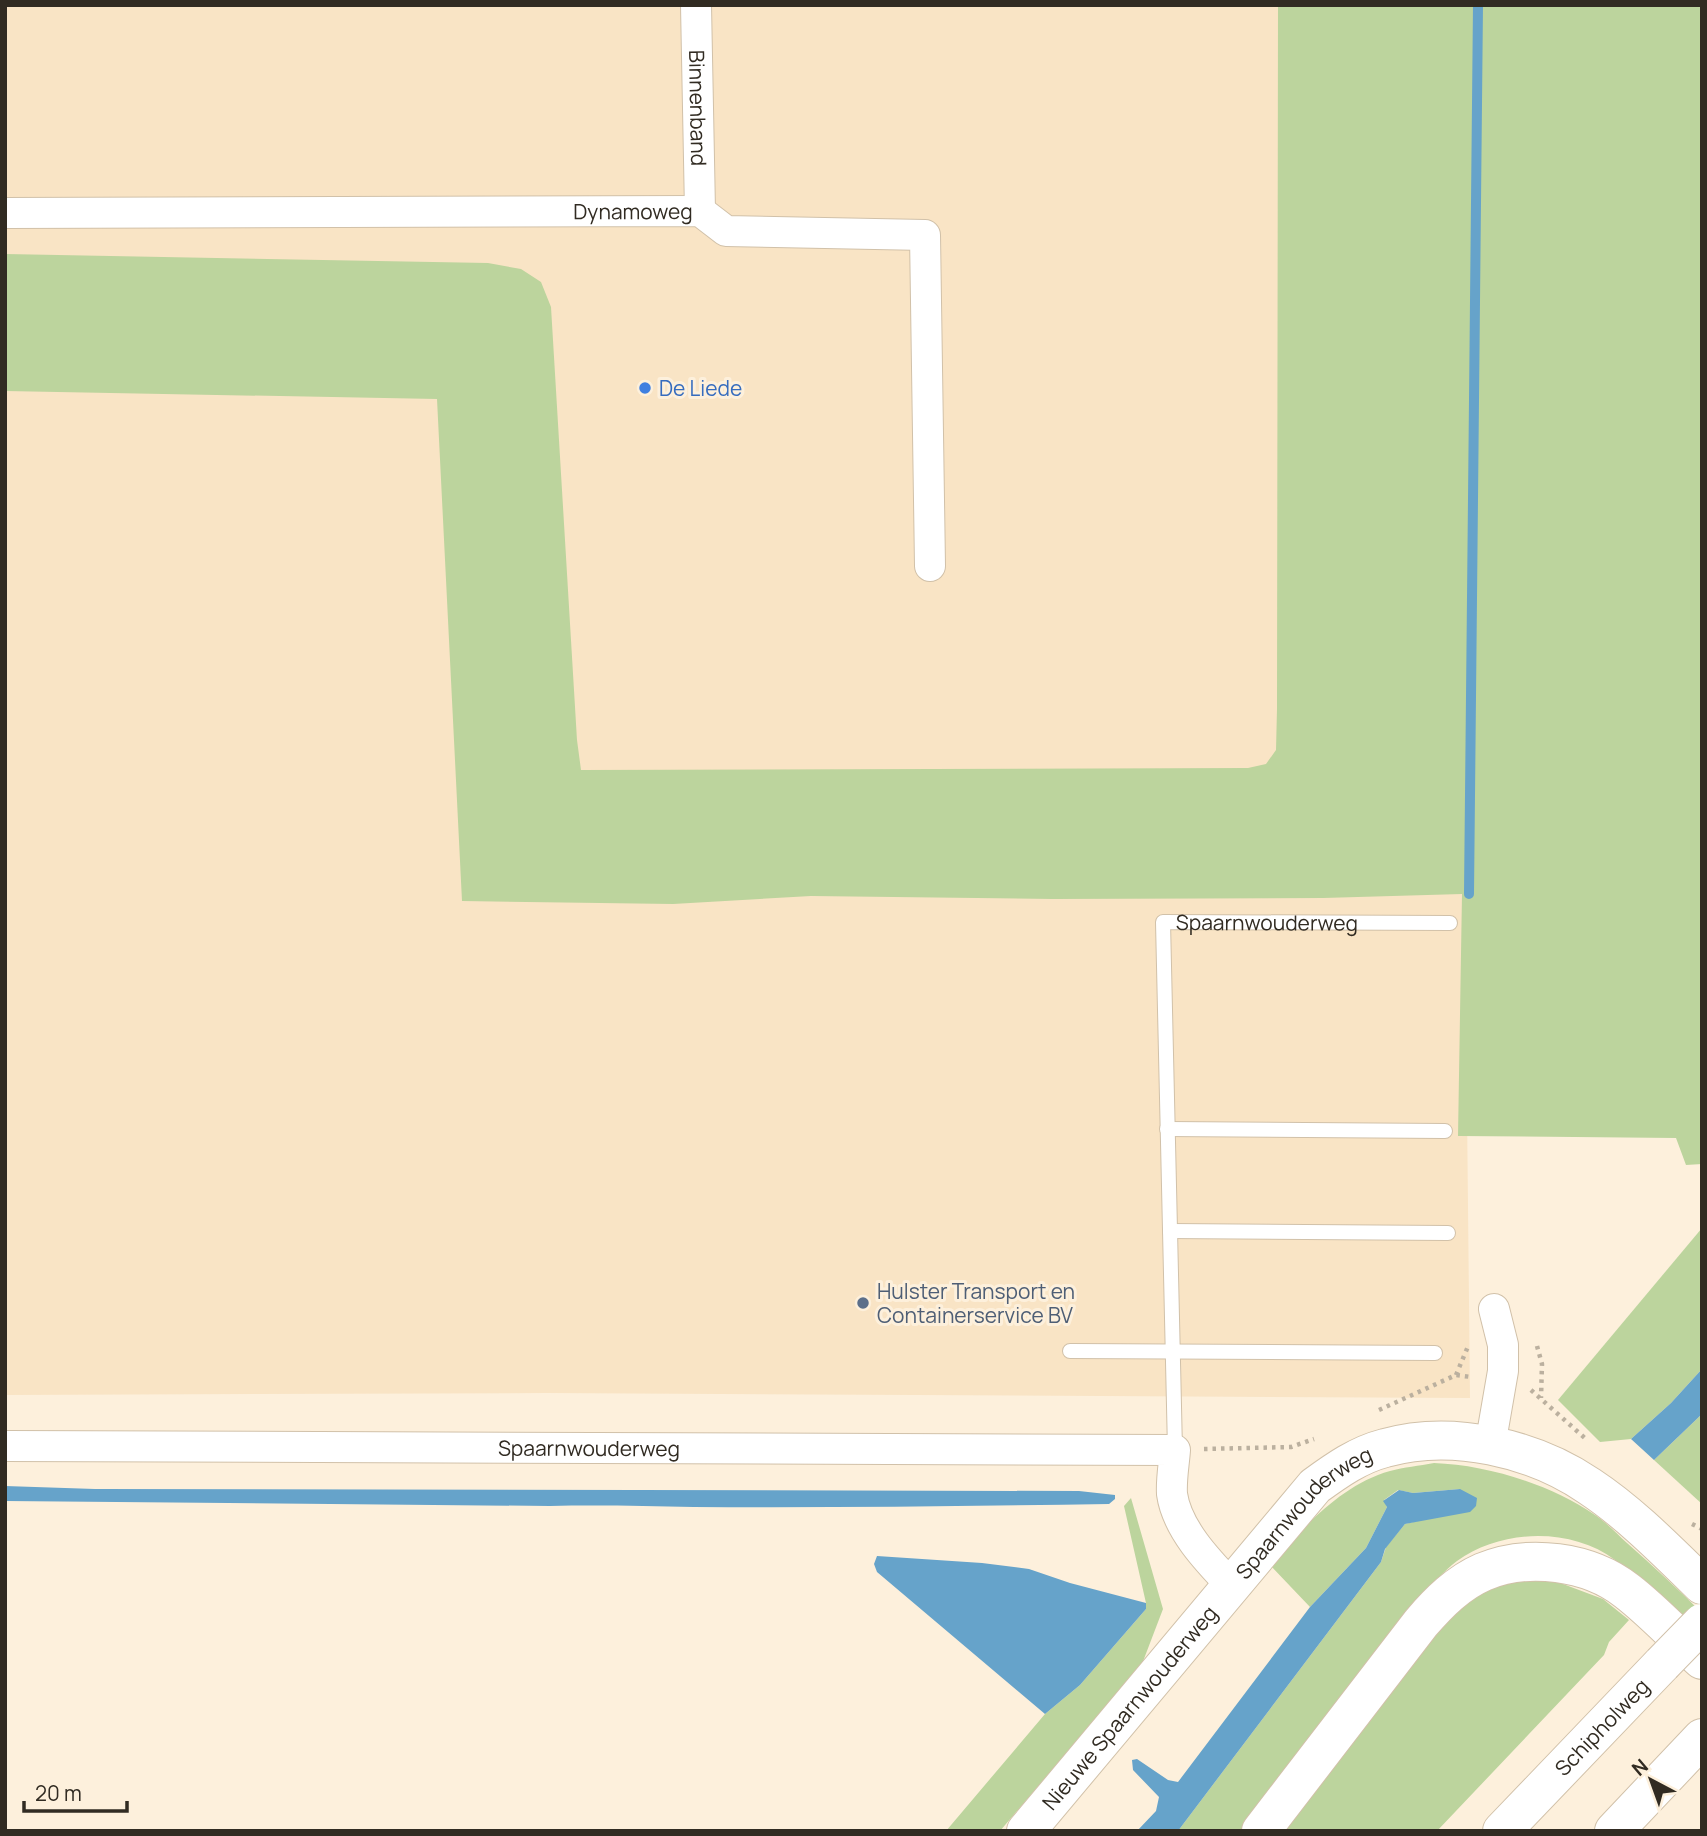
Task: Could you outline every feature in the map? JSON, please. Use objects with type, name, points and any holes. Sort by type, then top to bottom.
[{"type":"main road","name":"Spaarnwouderweg","points":[[1231,1585],[1315,1486],[1340,1467],[1386,1447],[1451,1440],[1507,1449],[1553,1465],[1589,1486],[1622,1512],[1702,1585]]},
{"type":"main road","points":[[1261,1831],[1421,1622],[1438,1603],[1459,1586],[1484,1572],[1514,1564],[1543,1562],[1598,1573],[1626,1590],[1702,1660]]},
{"type":"main road","name":"Nieuwe Spaarnwouderweg","points":[[1026,1831],[1231,1585]]},
{"type":"main road","name":"Schipholweg","points":[[1502,1831],[1702,1623]]},
{"type":"main road","points":[[1619,1827],[1702,1738]]},
{"type":"street","name":"Binnenband","points":[[696,5],[699,211]]},
{"type":"street","name":"Dynamoweg","points":[[5,213],[699,211],[726,230],[925,235],[930,566]]},
{"type":"street","points":[[1490,1446],[1503,1371],[1503,1345],[1494,1309]]},
{"type":"street","name":"Spaarnwouderweg","points":[[5,1446],[1175,1450],[1172,1495],[1185,1529],[1202,1555],[1231,1585]]},
{"type":"lane","name":"Spaarnwouderweg","points":[[1175,1450],[1163,922],[1450,923]]},
{"type":"lane","points":[[1167,1129],[1445,1131]]},
{"type":"lane","points":[[1170,1231],[1448,1233]]},
{"type":"lane","points":[[1070,1351],[1435,1353]]},
{"type":"shaded area","name":"De Liede","points":[[5,5],[1293,5],[1464,823],[1470,1398],[546,1393],[5,1395]]},
{"type":"green space","points":[[1278,5],[1702,5],[1702,1164],[1686,1165],[1676,1138],[1458,1136],[1462,894],[1323,898],[1053,899],[811,896],[673,904],[462,901],[437,399],[5,391],[5,254],[488,263],[521,269],[541,282],[551,307],[581,770],[1248,768],[1266,764],[1276,750],[1277,709]]},
{"type":"green space","points":[[1702,1228],[1702,1369],[1671,1403],[1631,1439],[1600,1442],[1558,1400]]},
{"type":"green space","points":[[1702,1414],[1702,1504],[1654,1460]]},
{"type":"green space","points":[[1434,1463],[1475,1468],[1518,1478],[1558,1494],[1595,1515],[1702,1613],[1702,1649],[1639,1580],[1597,1549],[1557,1537],[1515,1538],[1494,1543],[1457,1561],[1423,1595],[1247,1831],[1178,1831],[1381,1562],[1386,1547],[1405,1524],[1430,1518],[1460,1489],[1413,1493],[1398,1490],[1384,1500],[1387,1507],[1366,1548],[1310,1607],[1269,1564],[1324,1509],[1355,1486],[1390,1471]]},
{"type":"green space","points":[[1131,1498],[1163,1609],[1142,1664],[1000,1831],[946,1831],[1045,1714],[1080,1685],[1146,1609],[1124,1506]]},
{"type":"green space","points":[[1518,1579],[1555,1581],[1603,1599],[1629,1620],[1609,1642],[1604,1655],[1437,1831],[1278,1831],[1434,1631],[1481,1590]]},
{"type":"water","points":[[1702,1369],[1702,1414],[1654,1460],[1631,1439],[1671,1403]]},
{"type":"water","points":[[5,1486],[95,1489],[1079,1491],[1115,1495],[1115,1499],[1109,1504],[798,1507],[5,1501]]},
{"type":"water","points":[[1460,1489],[1477,1498],[1476,1506],[1470,1512],[1405,1524],[1385,1549],[1381,1562],[1178,1831],[1137,1831],[1156,1811],[1159,1797],[1133,1770],[1132,1760],[1137,1759],[1168,1780],[1178,1782],[1310,1607],[1366,1548],[1387,1507],[1383,1501],[1399,1490],[1413,1493]]},
{"type":"water","points":[[877,1556],[1029,1569],[1146,1603],[1146,1609],[1080,1685],[1045,1714],[877,1572],[874,1564]]},
{"type":"waterway","points":[[1469,894],[1478,5]]},
{"type":"place","name":"De Liede","points":[[645,388]]},
{"type":"place","name":"Hulster Transport en Containerservice BV","points":[[863,1303]]}]
